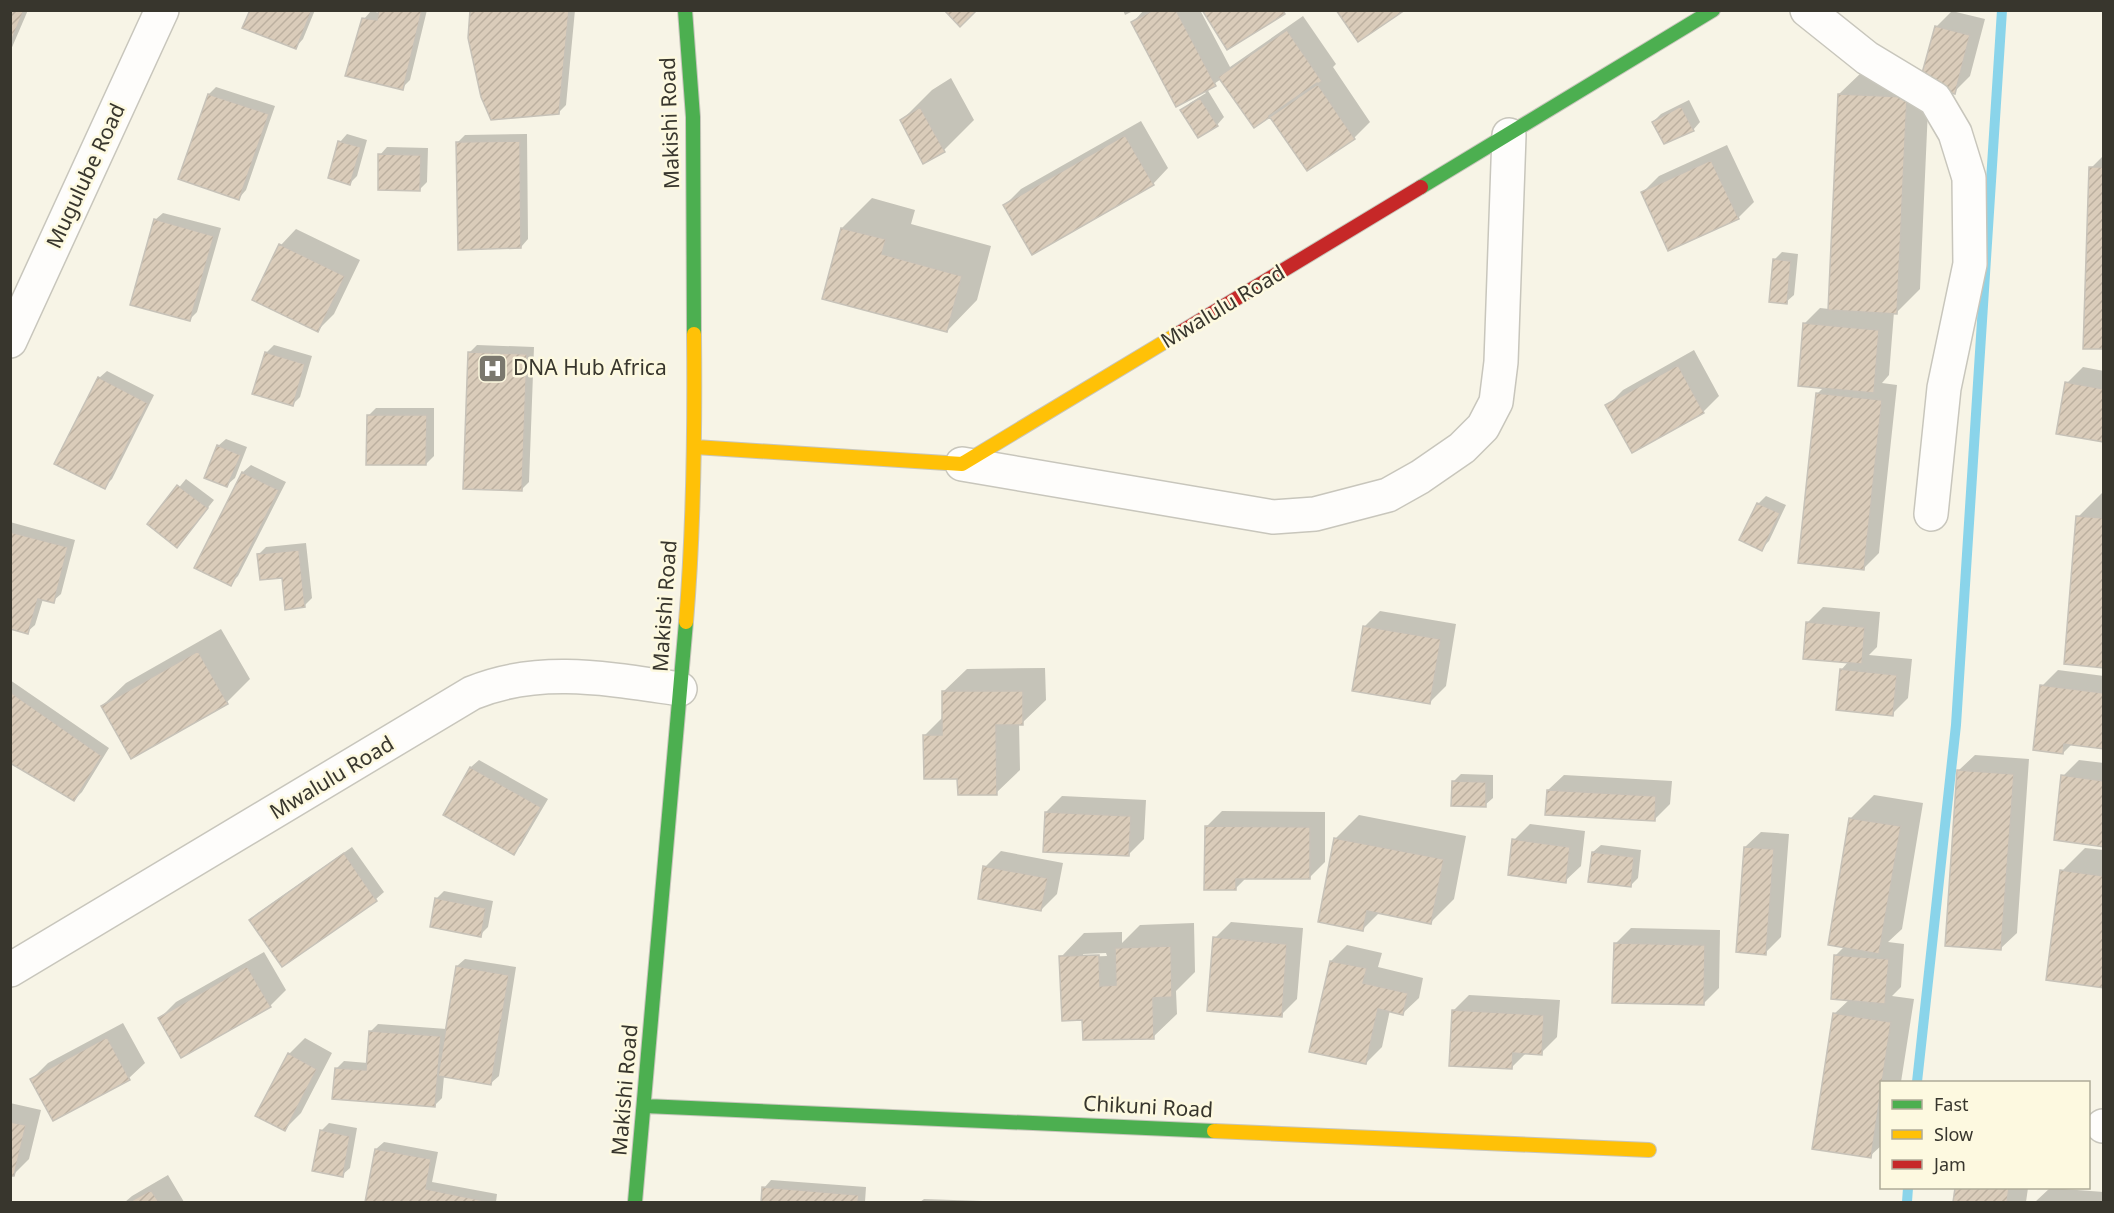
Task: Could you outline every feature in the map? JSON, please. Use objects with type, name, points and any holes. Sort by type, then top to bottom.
[{"type":"street","name":"Mugulube Road","points":[[10,341],[162,10]]},
{"type":"street","name":"Makishi Road","points":[[635,1203],[691,564],[695,447],[693,117],[685,10]]},
{"type":"street","name":"Mwalulu Road","points":[[962,464],[1713,10]]},
{"type":"street","points":[[1807,10],[1867,58],[1935,99],[1955,133],[1969,178],[1970,264],[1944,388],[1931,514]]},
{"type":"street","points":[[695,447],[962,464],[1273,517],[1315,513],[1388,495],[1420,477],[1462,448],[1483,427],[1496,402],[1501,362],[1509,135]]},
{"type":"street","name":"Mwalulu Road","points":[[10,970],[472,693],[518,679],[551,677],[592,677],[680,689]]},
{"type":"street","name":"Chikuni Road","points":[[645,1106],[1649,1150]]},
{"type":"building","points":[[10,10],[24,10],[10,44]]},
{"type":"building","points":[[250,10],[312,10],[296,49],[242,28]]},
{"type":"building","points":[[379,10],[422,10],[403,90],[345,76],[362,18],[377,20]]},
{"type":"building","points":[[470,10],[569,10],[559,114],[491,120],[481,97],[468,38]]},
{"type":"building","points":[[944,10],[977,10],[960,27]]},
{"type":"building","points":[[1153,10],[1176,10],[1216,86],[1176,107],[1131,22]]},
{"type":"building","points":[[1202,10],[1283,10],[1285,14],[1227,50]]},
{"type":"building","points":[[1336,10],[1405,10],[1358,42]]},
{"type":"building","points":[[1935,26],[1970,35],[1955,94],[1919,84]]},
{"type":"building","points":[[1287,30],[1322,81],[1254,128],[1218,77]]},
{"type":"building","points":[[1317,83],[1355,139],[1307,171],[1269,116]]},
{"type":"building","points":[[208,94],[269,114],[239,200],[178,179]]},
{"type":"building","points":[[1838,94],[1907,97],[1897,314],[1828,310]]},
{"type":"building","points":[[1200,98],[1218,126],[1198,138],[1180,110]]},
{"type":"building","points":[[1681,106],[1694,131],[1664,144],[1652,122]]},
{"type":"building","points":[[920,107],[945,152],[923,164],[900,120]]},
{"type":"building","points":[[1125,135],[1154,185],[1032,255],[1003,205]]},
{"type":"building","points":[[338,141],[361,147],[350,185],[328,178]]},
{"type":"building","points":[[520,141],[521,248],[458,250],[456,142]]},
{"type":"building","points":[[378,154],[421,155],[420,191],[378,190]]},
{"type":"building","points":[[1711,160],[1739,219],[1668,251],[1641,192]]},
{"type":"building","points":[[2089,167],[2104,167],[2104,349],[2083,349]]},
{"type":"building","points":[[154,219],[214,236],[190,321],[130,305]]},
{"type":"building","points":[[841,228],[886,239],[882,254],[962,276],[947,332],[822,299]]},
{"type":"building","points":[[841,228],[886,239],[882,254],[962,276],[947,332],[822,299]]},
{"type":"building","points":[[279,244],[345,276],[318,332],[252,300]]},
{"type":"building","points":[[1773,259],[1791,261],[1787,304],[1769,302]]},
{"type":"building","points":[[1803,323],[1879,330],[1874,393],[1798,386]]},
{"type":"building","points":[[265,352],[305,364],[293,406],[252,394]]},
{"type":"building","points":[[468,352],[527,354],[522,491],[463,489]]},
{"type":"building","points":[[1678,365],[1704,413],[1632,453],[1605,405]]},
{"type":"building","points":[[98,377],[148,403],[105,489],[54,464]]},
{"type":"building","points":[[2065,382],[2104,389],[2104,442],[2056,434]]},
{"type":"building","points":[[1816,393],[1882,400],[1864,570],[1798,563]]},
{"type":"building","points":[[367,415],[427,415],[426,465],[366,465]]},
{"type":"building","points":[[217,445],[241,455],[227,487],[204,478]]},
{"type":"building","points":[[242,472],[279,490],[231,586],[194,568]]},
{"type":"building","points":[[177,485],[208,508],[177,548],[147,524]]},
{"type":"building","points":[[1757,503],[1780,513],[1762,551],[1739,540]]},
{"type":"building","points":[[2076,516],[2104,518],[2104,668],[2064,664]]},
{"type":"building","points":[[10,532],[68,547],[54,603],[38,599],[28,634],[10,629]]},
{"type":"building","points":[[299,550],[305,607],[285,610],[282,578],[260,580],[257,554]]},
{"type":"building","points":[[1806,622],[1865,627],[1862,664],[1803,659]]},
{"type":"building","points":[[1363,626],[1441,639],[1430,704],[1352,691]]},
{"type":"building","points":[[198,651],[228,704],[131,759],[101,706]]},
{"type":"building","points":[[1840,669],[1897,675],[1893,716],[1836,710]]},
{"type":"building","points":[[2040,685],[2104,693],[2104,749],[2064,744],[2063,754],[2033,750]]},
{"type":"building","points":[[942,691],[1023,691],[1023,725],[996,725],[997,795],[958,795],[957,779],[924,779],[923,735],[942,735]]},
{"type":"building","points":[[10,692],[102,756],[74,801],[10,763]]},
{"type":"building","points":[[470,767],[541,807],[514,855],[443,815]]},
{"type":"building","points":[[1957,770],[2014,774],[2001,950],[1945,946]]},
{"type":"building","points":[[2061,775],[2104,781],[2104,847],[2054,840]]},
{"type":"building","points":[[1452,781],[1486,782],[1486,807],[1451,806]]},
{"type":"building","points":[[1547,790],[1656,796],[1655,821],[1545,815]]},
{"type":"building","points":[[1045,812],[1131,816],[1129,856],[1043,852]]},
{"type":"building","points":[[1849,818],[1901,826],[1879,954],[1828,945]]},
{"type":"building","points":[[1205,826],[1310,827],[1310,879],[1236,879],[1236,890],[1204,890]]},
{"type":"building","points":[[1334,838],[1444,859],[1431,924],[1367,911],[1363,931],[1318,922]]},
{"type":"building","points":[[1512,839],[1570,847],[1566,883],[1508,875]]},
{"type":"building","points":[[1744,847],[1774,849],[1766,955],[1736,952]]},
{"type":"building","points":[[1592,852],[1634,857],[1631,887],[1588,882]]},
{"type":"building","points":[[344,853],[377,901],[282,967],[249,920]]},
{"type":"building","points":[[983,866],[1048,878],[1041,911],[978,899]]},
{"type":"building","points":[[2060,870],[2104,876],[2104,988],[2046,980]]},
{"type":"building","points":[[435,898],[486,908],[481,937],[430,927]]},
{"type":"building","points":[[1213,937],[1287,944],[1282,1017],[1207,1011]]},
{"type":"building","points":[[1614,943],[1705,945],[1704,1005],[1612,1003]]},
{"type":"building","points":[[1171,946],[1172,997],[1153,998],[1154,1039],[1083,1040],[1082,1020],[1062,1021],[1059,956],[1099,955],[1100,986],[1116,985],[1115,948]]},
{"type":"building","points":[[1834,955],[1889,959],[1885,1004],[1831,999]]},
{"type":"building","points":[[1330,961],[1367,968],[1363,983],[1408,993],[1403,1015],[1378,1009],[1366,1064],[1309,1052]]},
{"type":"building","points":[[247,966],[271,1007],[181,1058],[158,1018]]},
{"type":"building","points":[[456,966],[509,975],[491,1085],[438,1076]]},
{"type":"building","points":[[1452,1010],[1544,1015],[1542,1055],[1513,1053],[1512,1069],[1449,1066]]},
{"type":"building","points":[[1833,1013],[1891,1022],[1882,1081],[1880,1081],[1880,1097],[1871,1158],[1812,1149]]},
{"type":"building","points":[[369,1031],[441,1036],[435,1107],[332,1099],[335,1068],[366,1070]]},
{"type":"building","points":[[107,1037],[130,1080],[53,1121],[30,1079]]},
{"type":"building","points":[[288,1053],[317,1069],[285,1131],[255,1116]]},
{"type":"building","points":[[10,1122],[26,1125],[14,1176],[10,1176]]},
{"type":"building","points":[[320,1130],[350,1136],[343,1177],[312,1171]]},
{"type":"building","points":[[375,1149],[431,1159],[426,1189],[490,1202],[365,1202]]},
{"type":"building","points":[[762,1187],[859,1195],[858,1202],[761,1202]]},
{"type":"building","points":[[1955,1189],[2009,1189],[2007,1202],[1953,1202]]},
{"type":"building","points":[[151,1190],[159,1202],[129,1202]]},
{"type":"waterway","points":[[1917,1081],[1956,725],[2002,10]]},
{"type":"waterway","points":[[1907,1202],[1908,1189]]},
{"type":"traffic: fast","points":[[685,10],[693,117],[694,334]]},
{"type":"traffic: fast","points":[[1421,187],[1713,10]]},
{"type":"traffic: fast","points":[[635,1202],[686,622]]},
{"type":"traffic: fast","points":[[645,1106],[1214,1131]]},
{"type":"traffic: slow","points":[[686,622],[691,550],[694,334]]},
{"type":"traffic: slow","points":[[695,447],[962,464],[1176,335]]},
{"type":"traffic: slow","points":[[1214,1131],[1649,1150]]},
{"type":"traffic: jam","points":[[1176,335],[1421,187]]},
{"type":"place","name":"DNA Hub Africa","points":[[492,368]]}]
